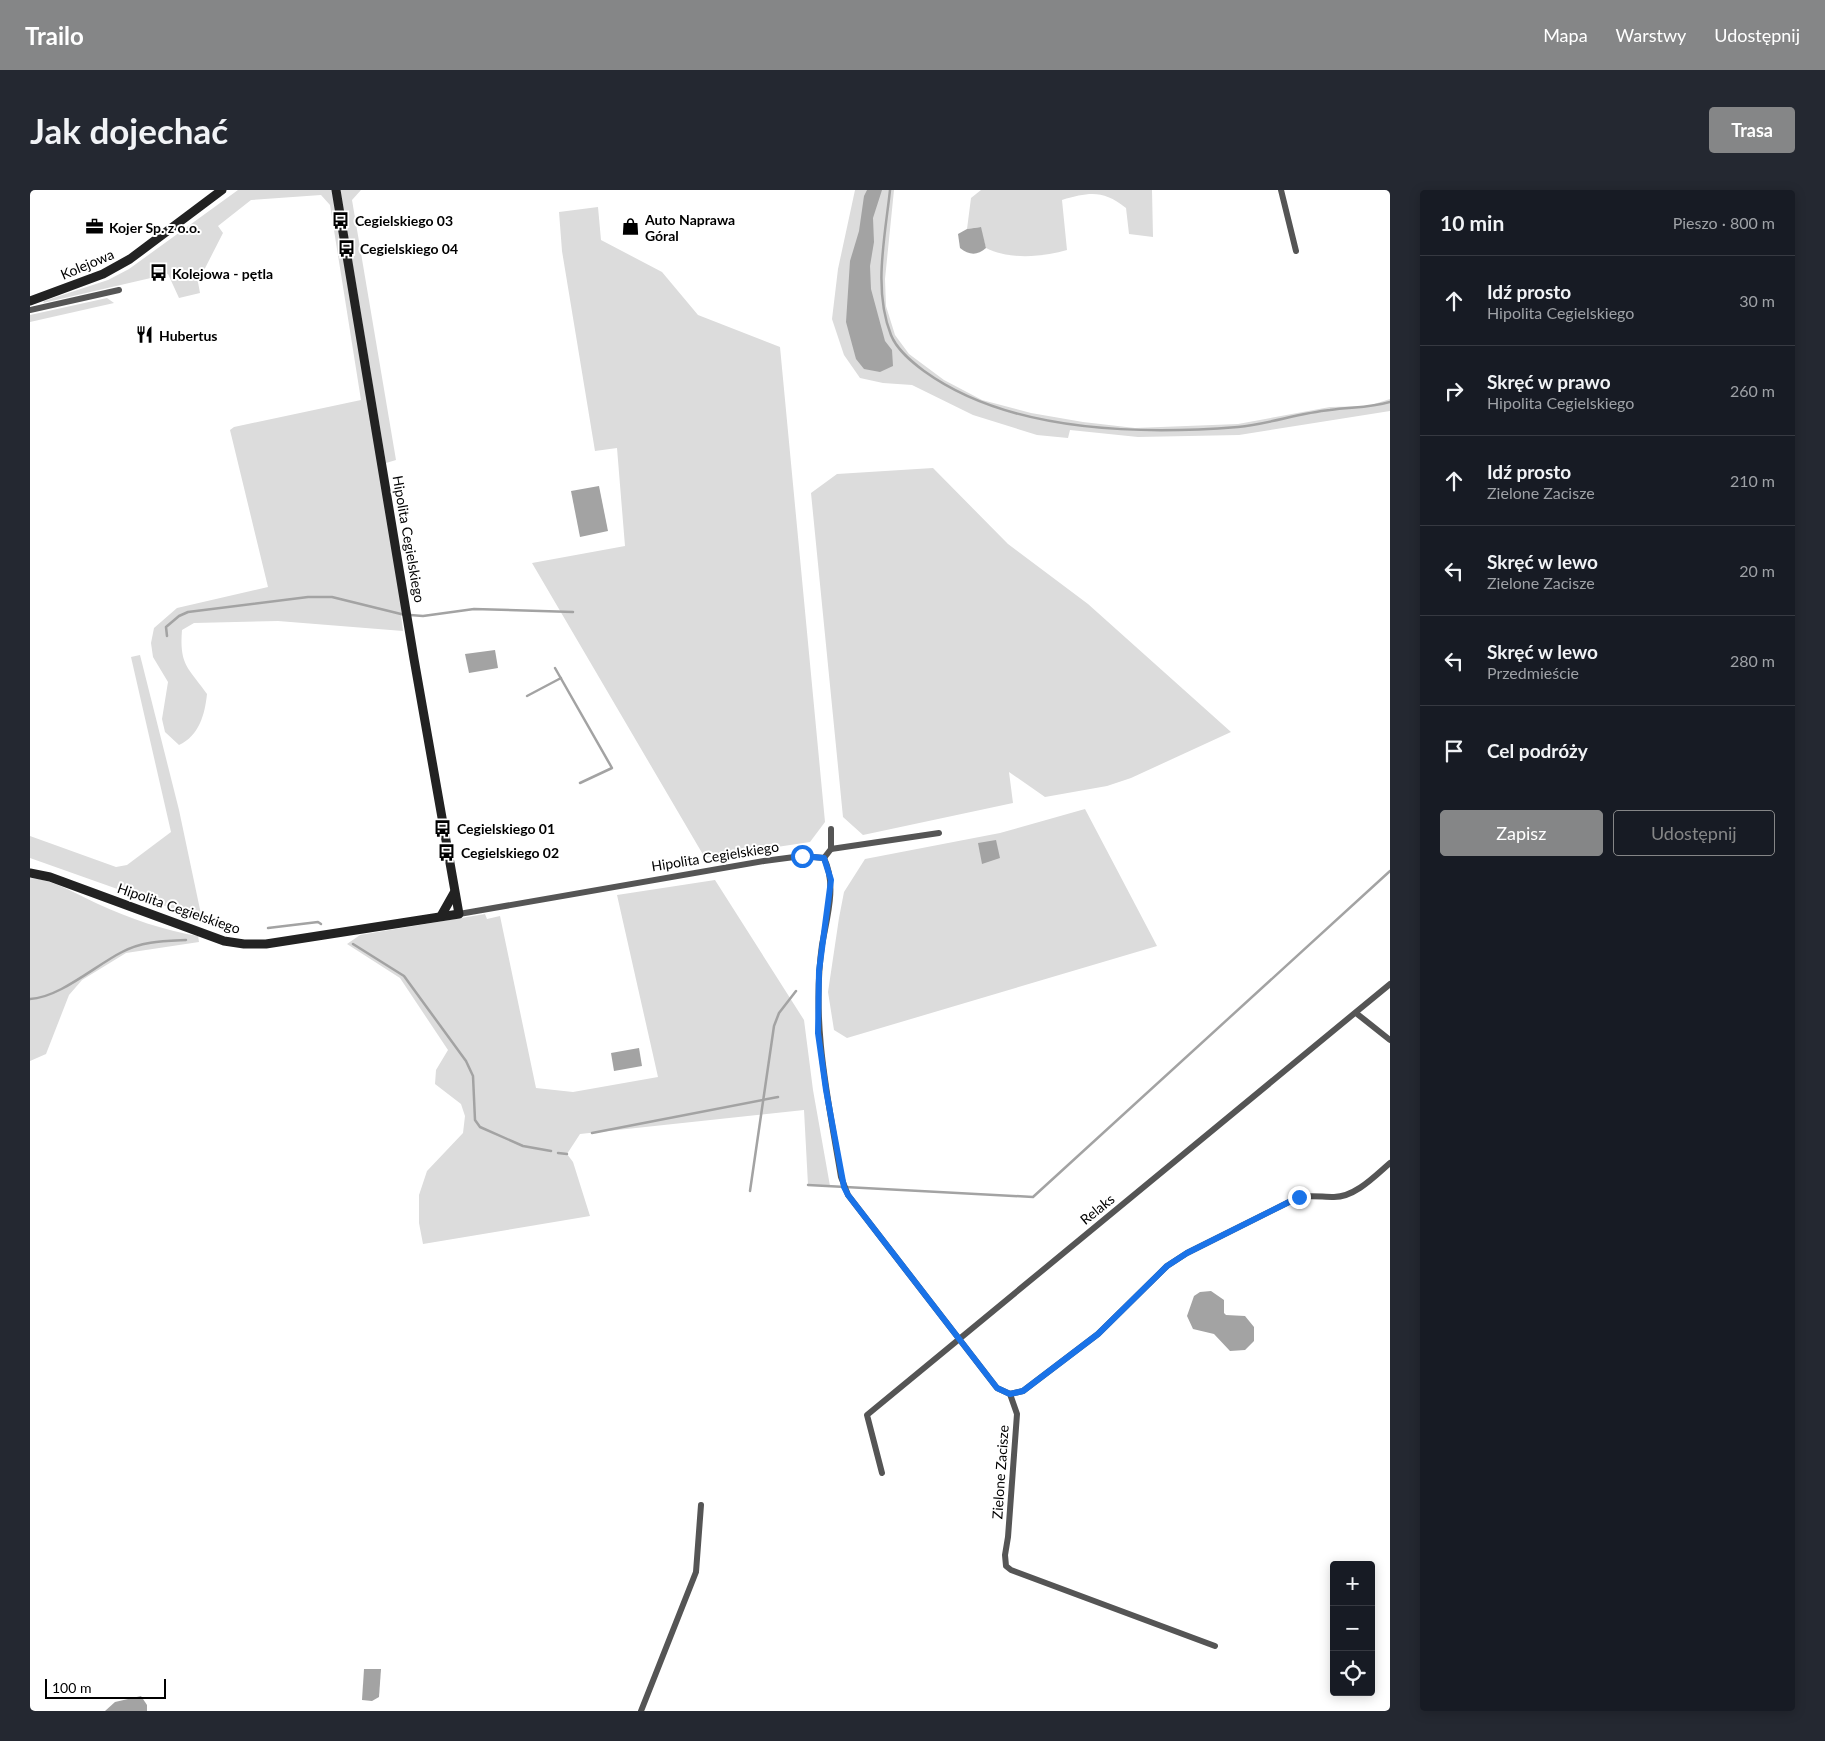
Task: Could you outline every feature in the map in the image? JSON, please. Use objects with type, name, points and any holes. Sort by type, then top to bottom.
[{"type":"street","name":"Kolejowa","points":[[30,301],[103,274],[130,259],[222,190]]},
{"type":"street","name":"Hipolita Cegielskiego","points":[[336,190],[454,893],[459,904],[459,914]]},
{"type":"street","points":[[1281,190],[1296,251]]},
{"type":"street","name":"Kolejowa","points":[[30,310],[120,290]]},
{"type":"street","points":[[831,829],[831,849],[824,858],[831,880],[819,971],[818,1033],[844,1187],[848,1195],[997,1388],[1010,1394],[1023,1391],[1098,1334],[1162,1270],[1187,1253],[1299,1197],[1310,1195],[1344,1196],[1367,1182],[1390,1164]]},
{"type":"street","points":[[831,849],[939,834]]},
{"type":"street","name":"Hipolita Cegielskiego","points":[[30,873],[50,877],[224,940],[244,944],[284,942],[459,914],[764,861],[802,856],[824,858]]},
{"type":"street","points":[[441,916],[454,893]]},
{"type":"street","name":"Relaks","points":[[882,1473],[867,1415],[1356,1014],[1390,984]]},
{"type":"street","points":[[1356,1014],[1390,1040]]},
{"type":"street","name":"Zielone Zacisze","points":[[1010,1394],[1017,1414],[1008,1537],[1005,1554],[1006,1566],[1011,1570],[1215,1646]]},
{"type":"street","points":[[641,1711],[696,1572],[701,1505]]},
{"type":"shaded area","points":[[238,190],[332,190],[342,246],[340,246],[405,615],[401,615],[403,631],[278,621],[194,623],[182,630],[182,652],[190,672],[207,694],[200,724],[192,736],[179,745],[165,732],[162,719],[168,682],[153,657],[151,643],[154,628],[177,608],[268,587],[230,430],[234,427],[361,400],[330,205],[321,195],[251,200],[218,226],[223,233],[198,282],[200,293],[179,298],[168,274],[43,303],[44,301],[108,280],[129,269]]},
{"type":"shaded area","points":[[340,190],[361,190],[352,200],[396,460],[386,463]]},
{"type":"shaded area","points":[[855,190],[894,190],[885,279],[886,306],[895,335],[909,354],[944,380],[982,400],[1031,413],[1135,428],[1238,424],[1330,407],[1368,406],[1390,399],[1390,411],[1239,435],[1138,437],[1070,430],[1068,438],[1037,435],[973,415],[912,385],[883,383],[860,378],[844,355],[832,319],[838,269]]},
{"type":"shaded area","points":[[867,190],[882,190],[873,218],[874,242],[870,266],[871,289],[885,341],[892,350],[893,366],[880,372],[864,369],[856,359],[846,322],[850,261],[859,231],[864,196]]},
{"type":"shaded area","points":[[981,190],[1152,190],[1153,237],[1129,234],[1126,208],[1103,195],[1088,194],[1062,200],[1067,250],[1037,256],[1016,256],[995,252],[986,248],[980,227],[967,229],[971,198]]},
{"type":"shaded area","points":[[598,207],[601,240],[662,272],[698,315],[780,347],[825,822],[810,842],[705,858],[532,563],[625,546],[617,448],[595,451],[562,251],[559,212]]},
{"type":"shaded area","points":[[981,227],[986,248],[973,254],[960,248],[958,234],[967,229]]},
{"type":"shaded area","points":[[107,298],[114,303],[30,322],[30,315]]},
{"type":"shaded area","points":[[933,468],[1008,544],[1088,604],[1231,732],[1131,778],[1107,786],[1045,797],[1009,772],[1013,803],[863,835],[843,817],[811,493],[837,474]]},
{"type":"shaded area","points":[[599,486],[608,531],[580,537],[571,491]]},
{"type":"shaded area","points":[[495,650],[498,668],[469,673],[465,654]]},
{"type":"shaded area","points":[[140,655],[179,810],[202,919],[30,858],[30,836],[116,867],[127,865],[171,832],[131,657]]},
{"type":"shaded area","points":[[1085,809],[1157,946],[847,1038],[834,1030],[828,992],[839,918],[844,892],[865,859],[1000,833]]},
{"type":"shaded area","points":[[996,840],[1000,858],[982,864],[978,843]]},
{"type":"shaded area","points":[[30,878],[57,884],[110,909],[147,923],[198,936],[199,942],[126,953],[82,980],[69,995],[46,1054],[30,1061]]},
{"type":"shaded area","points":[[715,880],[804,1020],[813,1090],[830,1186],[808,1185],[804,1110],[580,1134],[567,1154],[573,1162],[590,1216],[423,1244],[419,1223],[419,1195],[427,1171],[463,1133],[465,1116],[461,1104],[435,1084],[436,1070],[448,1050],[400,978],[347,944],[360,935],[485,914],[487,919],[500,916],[536,1088],[573,1092],[658,1077],[617,895]]},
{"type":"shaded area","points":[[639,1048],[642,1066],[614,1071],[611,1053]]},
{"type":"shaded area","points":[[1211,1291],[1224,1300],[1224,1313],[1226,1315],[1245,1316],[1254,1327],[1254,1341],[1245,1350],[1230,1351],[1214,1334],[1193,1329],[1187,1316],[1194,1296],[1200,1292]]},
{"type":"shaded area","points":[[364,1669],[381,1669],[379,1697],[372,1701],[362,1700]]},
{"type":"shaded area","points":[[141,1696],[147,1705],[147,1711],[105,1711],[115,1702]]},
{"type":"waterway","points":[[890,190],[883,245],[881,282],[886,318],[891,335],[901,351],[924,371],[958,391],[994,407],[1034,418],[1075,425],[1159,430],[1238,427],[1318,411],[1390,402]]},
{"type":"waterway","points":[[167,636],[166,627],[179,616],[188,612],[308,597],[332,597],[405,615]]},
{"type":"waterway","points":[[410,615],[423,616],[474,609],[573,612]]},
{"type":"waterway","points":[[555,668],[612,768],[580,783]]},
{"type":"waterway","points":[[527,696],[561,678]]},
{"type":"waterway","points":[[808,1185],[1033,1197],[1390,871]]},
{"type":"waterway","points":[[268,928],[318,922],[321,924]]},
{"type":"waterway","points":[[30,999],[53,993],[65,987],[130,948],[153,942],[186,940]]},
{"type":"waterway","points":[[353,944],[404,976],[466,1061],[473,1076],[475,1120],[480,1127],[523,1146],[551,1151]]},
{"type":"waterway","points":[[750,1191],[774,1026],[779,1013],[796,991]]},
{"type":"waterway","points":[[592,1133],[778,1097]]},
{"type":"waterway","points":[[558,1153],[567,1154]]},
{"type":"place","name":"Cegielskiego 03","points":[[341,220]]},
{"type":"place","name":"Kojer Sp. z o.o.","points":[[95,227]]},
{"type":"place","name":"Auto Naprawa Góral","points":[[631,227]]},
{"type":"place","name":"Cegielskiego 04","points":[[346,248]]},
{"type":"place","name":"Kolejowa - pętla","points":[[158,273]]},
{"type":"place","name":"Hubertus","points":[[145,335]]},
{"type":"place","name":"Cegielskiego 01","points":[[443,828]]},
{"type":"place","name":"Cegielskiego 02","points":[[447,852]]},
{"type":"route","points":[[802,856],[824,858],[830,872],[831,880],[819,971],[818,1033],[826,1090],[844,1187],[848,1195],[997,1388],[1010,1394],[1023,1391],[1098,1334],[1167,1266],[1187,1253],[1299,1197]]}]
